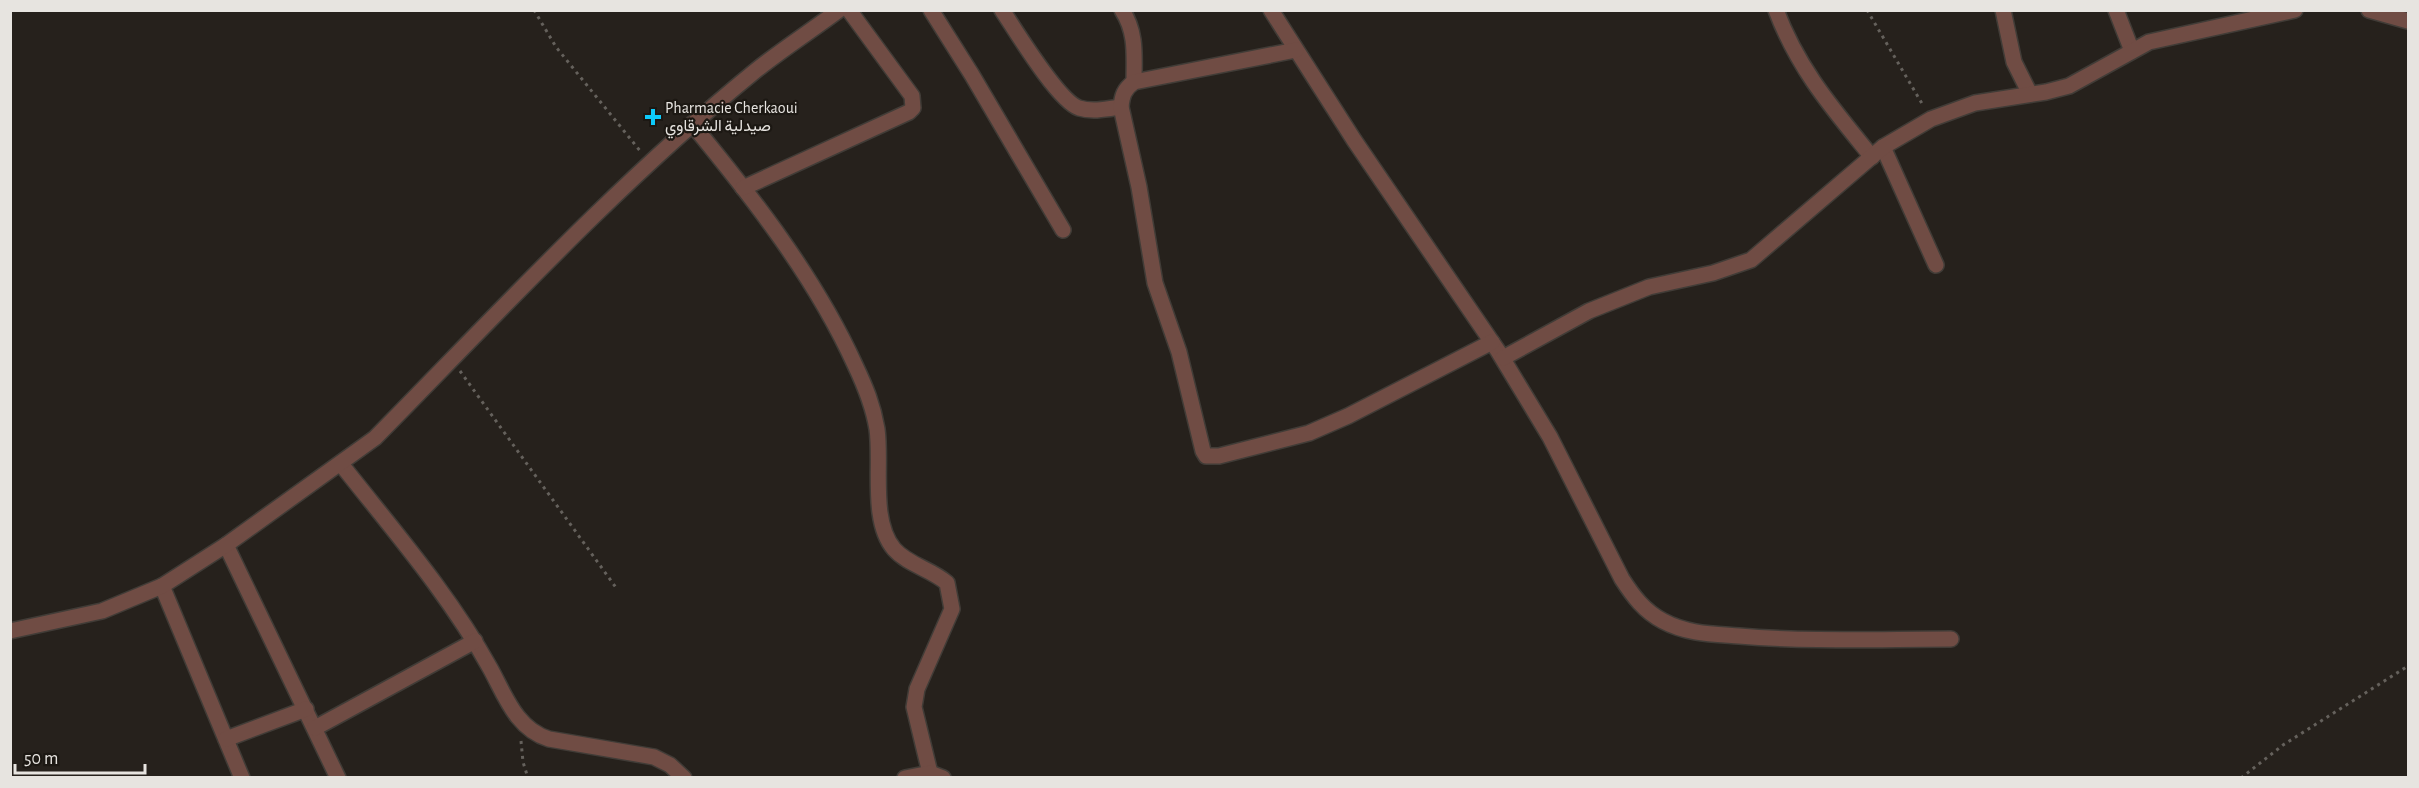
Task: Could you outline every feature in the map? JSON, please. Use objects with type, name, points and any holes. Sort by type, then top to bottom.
[{"type":"street","points":[[10,631],[102,611],[162,586],[226,545],[341,464],[375,438],[571,238],[650,162],[756,70],[839,10]]},
{"type":"street","points":[[743,188],[909,112],[913,108],[912,96],[849,10]]},
{"type":"street","points":[[931,10],[1063,230]]},
{"type":"street","points":[[1002,10],[1063,97],[1077,108],[1092,110],[1120,107]]},
{"type":"street","points":[[1122,10],[1130,22],[1133,35],[1134,82]]},
{"type":"street","points":[[1271,10],[1354,140],[1503,358],[1550,437],[1622,579],[1634,597],[1656,616],[1688,631],[1785,640],[1951,639]]},
{"type":"street","points":[[1776,10],[1788,40],[1805,71],[1877,152],[1936,265]]},
{"type":"street","points":[[2003,10],[2014,62],[2030,94]]},
{"type":"street","points":[[2116,10],[2132,51]]},
{"type":"street","points":[[1503,358],[1589,311],[1649,287],[1713,273],[1751,260],[1877,152],[1931,119],[1975,103],[2069,86],[2149,42],[2295,10]]},
{"type":"street","points":[[2369,10],[2409,21]]},
{"type":"street","points":[[1296,50],[1134,82],[1127,87],[1120,107],[1139,187],[1155,283],[1179,352],[1206,456],[1219,456],[1308,433],[1348,416],[1492,342]]},
{"type":"street","points":[[692,124],[743,188],[813,287],[853,361],[872,403],[877,432],[880,508],[884,532],[893,548],[903,557],[947,583],[952,609],[917,689],[914,707],[936,775],[905,777]]},
{"type":"street","points":[[341,464],[457,612],[519,721],[541,737],[654,757],[670,765],[684,777]]},
{"type":"street","points":[[226,545],[338,777]]},
{"type":"street","points":[[162,586],[242,777]]},
{"type":"street","points":[[315,728],[475,641]]},
{"type":"street","points":[[226,739],[306,709]]},
{"type":"path","points":[[534,10],[556,47],[650,162]]},
{"type":"path","points":[[1867,10],[1931,119]]},
{"type":"path","points":[[452,360],[617,589]]},
{"type":"path","points":[[2241,777],[2283,745],[2409,666]]},
{"type":"path","points":[[519,721],[523,762],[528,777]]},
{"type":"place","name":"Pharmacie Cherkaoui صيدلية الشرقاوي","points":[[653,117]]}]
